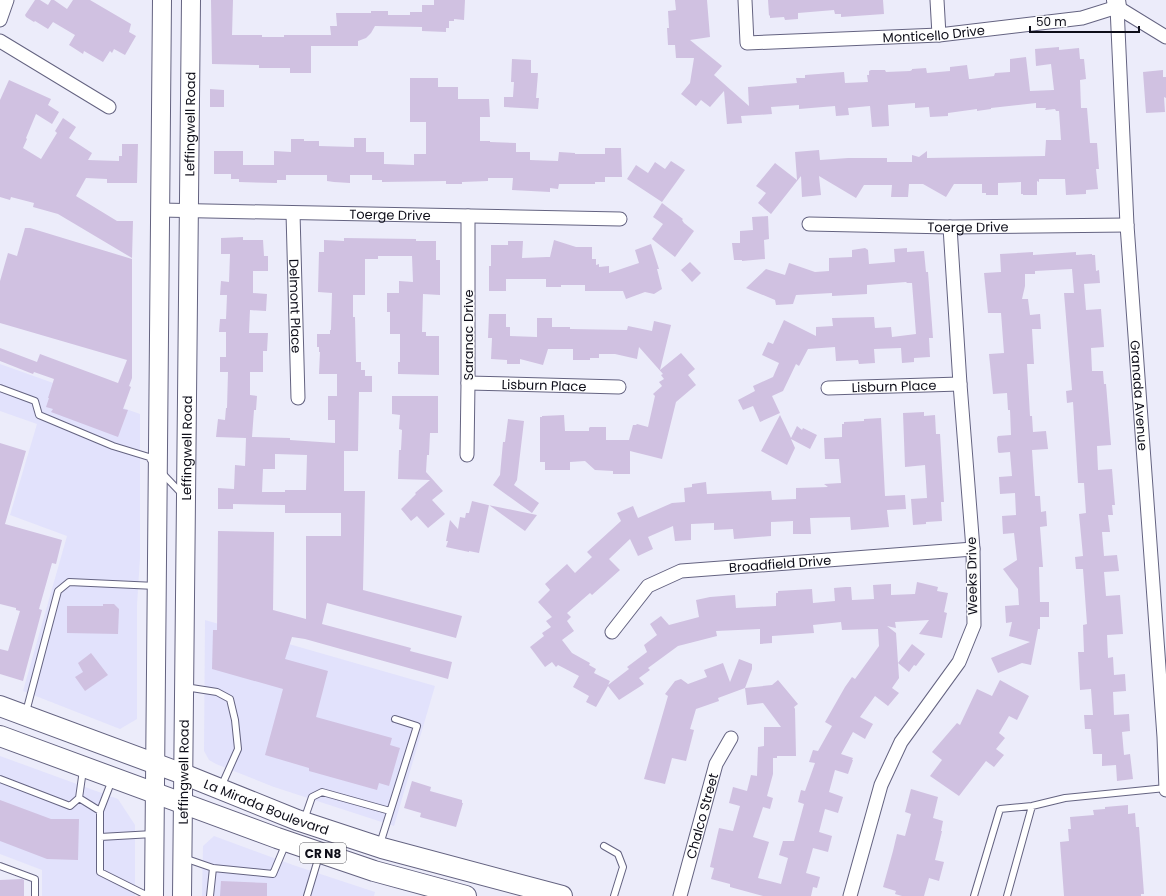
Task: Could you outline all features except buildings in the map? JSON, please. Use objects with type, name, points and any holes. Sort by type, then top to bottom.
[{"type":"main road","points":[[154,896],[162,0]]},
{"type":"main road","name":"Leffingwell Road","points":[[182,896],[191,0]]},
{"type":"main road","name":"La Mirada Boulevard","points":[[0,706],[155,765],[183,774],[304,822],[379,847],[562,896]]},
{"type":"main road","name":"La Mirada Boulevard","points":[[0,736],[287,841],[374,871],[466,896]]},
{"type":"street","points":[[0,20],[7,0]]},
{"type":"street","name":"Monticello Drive","points":[[744,0],[747,43],[939,35],[1082,18],[1117,4]]},
{"type":"street","points":[[937,0],[939,35]]},
{"type":"street","points":[[1117,4],[1166,37]]},
{"type":"street","name":"Granada Avenue","points":[[1117,4],[1127,225],[1165,737],[1166,789]]},
{"type":"street","points":[[0,41],[108,106]]},
{"type":"street","name":"Toerge Drive","points":[[160,210],[620,219]]},
{"type":"street","name":"Delmont Place","points":[[293,213],[298,398]]},
{"type":"street","name":"Saranac Drive","points":[[467,455],[468,216]]},
{"type":"street","name":"Toerge Drive","points":[[809,224],[950,227],[1127,225]]},
{"type":"street","name":"Weeks Drive","points":[[850,896],[884,778],[901,742],[958,662],[974,626],[973,549],[960,384],[950,227]]},
{"type":"street","name":"Lisburn Place","points":[[468,383],[619,387]]},
{"type":"street","name":"Lisburn Place","points":[[828,388],[960,384]]},
{"type":"street","name":"Broadfield Drive","points":[[612,632],[648,586],[681,571],[973,549]]},
{"type":"street","name":"Chalco Street","points":[[680,896],[716,764],[731,738]]},
{"type":"lane","points":[[0,388],[35,401],[39,415],[113,446],[149,457],[158,469],[186,498]]},
{"type":"lane","points":[[25,716],[58,591],[69,582],[156,586]]},
{"type":"lane","points":[[184,687],[217,692],[230,699],[235,720],[238,749],[219,789]]},
{"type":"lane","points":[[379,847],[417,726],[395,719]]},
{"type":"lane","points":[[0,779],[70,806],[79,798],[84,766]]},
{"type":"lane","points":[[113,777],[100,811],[100,872],[148,896]]},
{"type":"lane","points":[[974,896],[1000,809],[1032,806],[1065,798],[1166,789]]},
{"type":"lane","points":[[304,822],[312,797],[322,792],[390,811]]},
{"type":"lane","points":[[79,798],[100,811]]},
{"type":"lane","points":[[1007,896],[1032,806]]},
{"type":"lane","points":[[100,837],[154,834]]},
{"type":"lane","points":[[182,858],[213,868],[273,874],[287,841]]},
{"type":"lane","points":[[604,846],[618,854],[623,867],[614,896]]},
{"type":"lane","points":[[307,896],[320,852]]},
{"type":"lane","points":[[0,866],[36,879],[35,896]]},
{"type":"lane","points":[[210,896],[213,868]]},
{"type":"shaded area","points":[[0,364],[140,414],[140,558],[137,605],[137,719],[120,729],[23,691],[67,536],[10,515],[37,424],[0,411]]},
{"type":"shaded area","points":[[205,620],[435,686],[394,826],[274,787],[209,760],[204,751]]},
{"type":"shaded area","points":[[0,756],[118,799],[135,825],[135,896],[42,896],[42,870],[0,854]]},
{"type":"shaded area","points":[[214,836],[293,865],[375,892],[374,896],[202,896],[203,846]]}]
